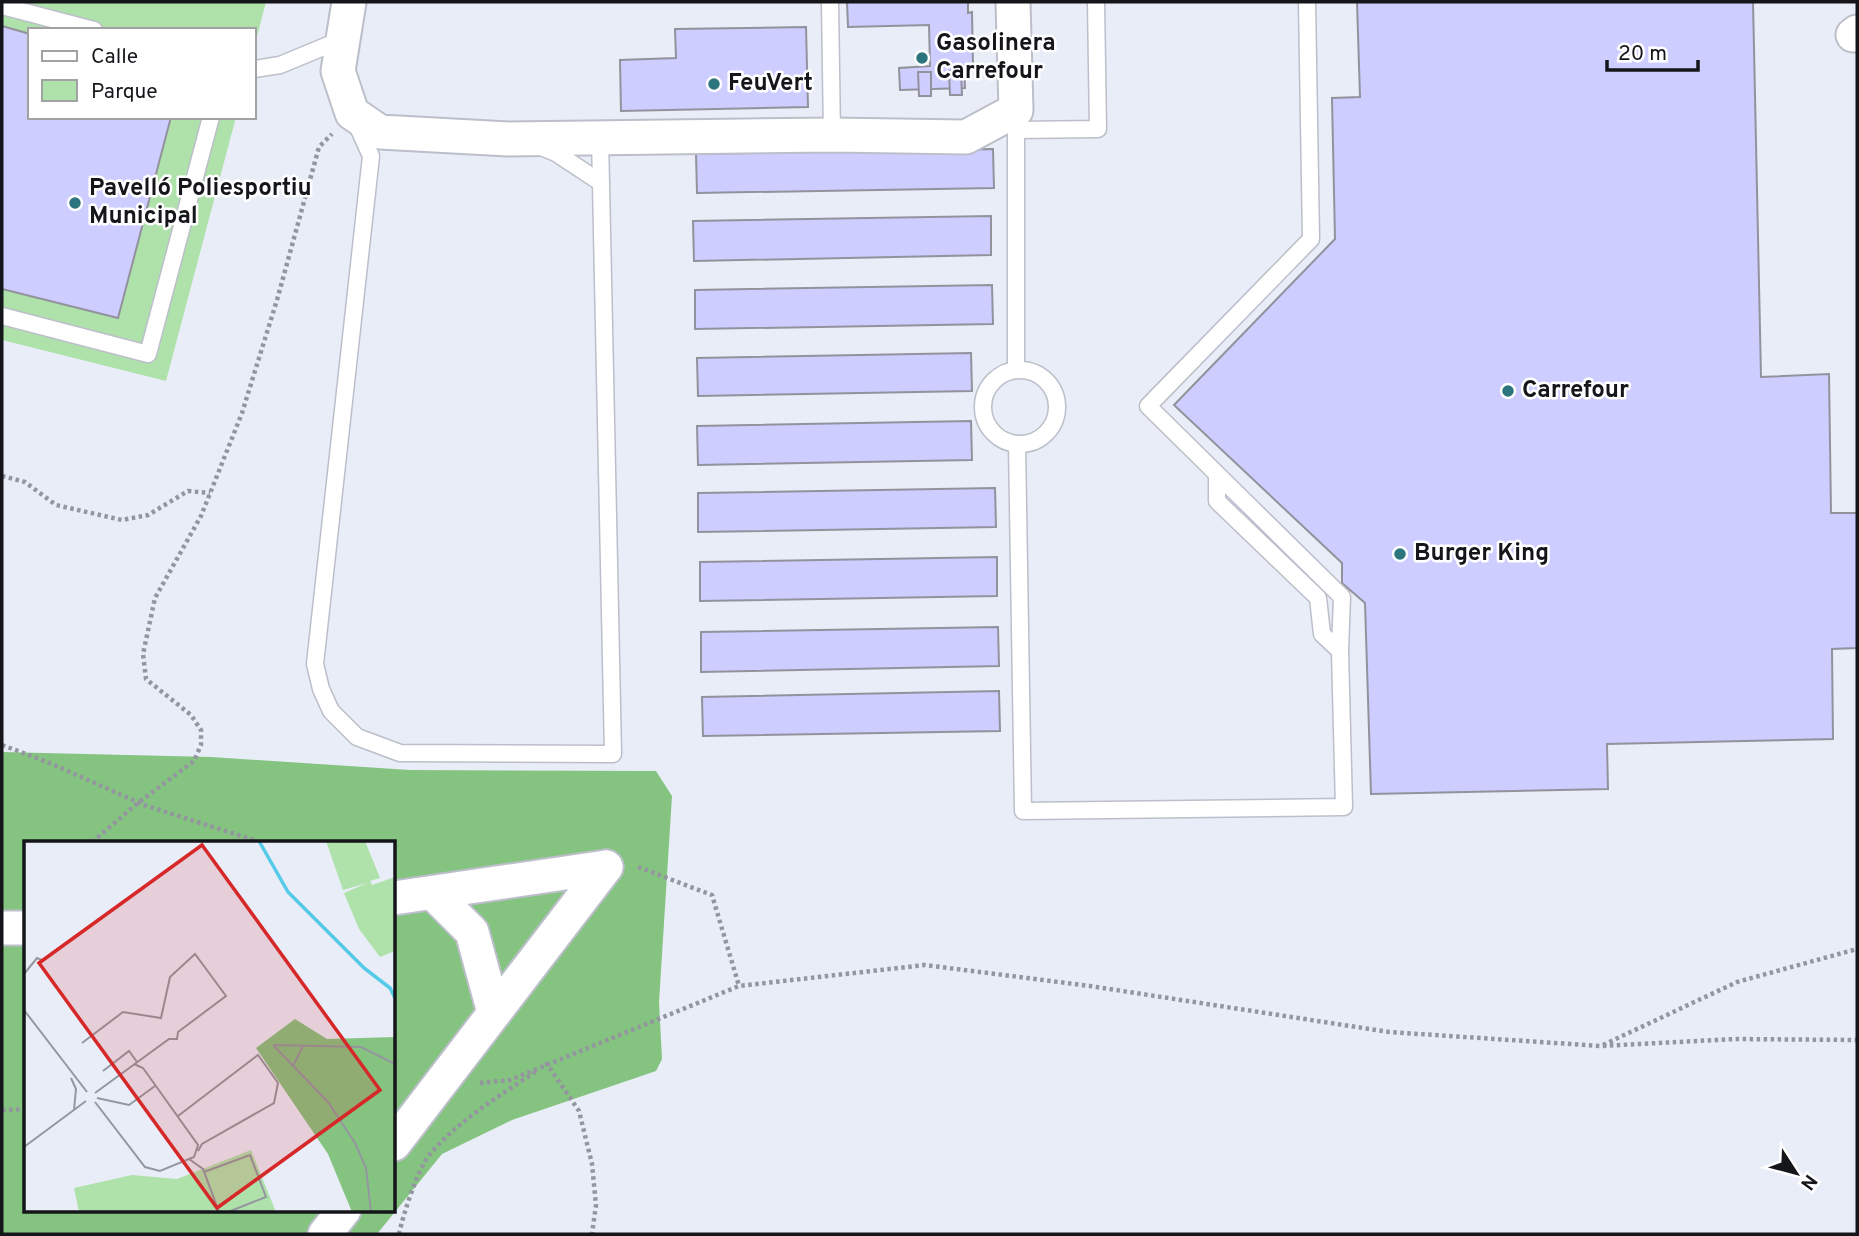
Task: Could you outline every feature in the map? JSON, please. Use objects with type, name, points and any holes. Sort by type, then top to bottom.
[{"type":"street","points":[[349,2],[338,71],[352,113],[380,132],[508,139],[832,135],[966,138],[1016,120],[1013,2]]},
{"type":"street","points":[[396,898],[606,867]]},
{"type":"street","points":[[396,1141],[606,867]]},
{"type":"street","points":[[433,893],[472,932],[494,1013]]},
{"type":"street","points":[[2,928],[24,928]]},
{"type":"street","points":[[325,1234],[342,1212]]},
{"type":"lane","points":[[830,2],[832,135]]},
{"type":"lane","points":[[1016,370],[1016,120],[1098,129],[1096,2]]},
{"type":"lane","points":[[1017,444],[1023,811],[1343,807],[1340,651],[1342,597],[1148,406],[1311,239],[1307,2]]},
{"type":"lane","points":[[2,6],[86,28]]},
{"type":"lane","points":[[256,69],[280,65],[343,39]]},
{"type":"lane","points":[[352,113],[371,156],[315,664],[321,689],[331,711],[357,737],[400,753],[613,754],[600,137]]},
{"type":"lane","points":[[2,316],[148,354],[210,119]]},
{"type":"lane","points":[[508,139],[538,145],[556,153],[600,182]]},
{"type":"lane","points":[[1016,370],[1035,372],[1054,390],[1056,417],[1041,437],[1029,443],[1017,444],[1004,441],[986,423],[984,398],[997,377],[1016,370]]},
{"type":"lane","points":[[1217,474],[1217,501],[1318,598],[1322,634],[1340,651]]},
{"type":"path","points":[[93,841],[194,761],[201,745],[201,730],[191,715],[146,679],[143,654],[155,598],[201,516],[242,413],[319,148],[352,113]]},
{"type":"path","points":[[2,476],[25,482],[56,505],[122,520],[148,515],[188,491],[210,493]]},
{"type":"path","points":[[2,745],[52,764],[138,803],[257,841]]},
{"type":"path","points":[[606,867],[642,867],[712,895],[739,985]]},
{"type":"path","points":[[1601,1046],[1737,982],[1857,949]]},
{"type":"path","points":[[437,1088],[510,1080],[739,985],[925,965],[1090,986],[1389,1032],[1601,1046],[1735,1039],[1857,1040]]},
{"type":"path","points":[[399,1234],[403,1214],[429,1155],[472,1115],[547,1064]]},
{"type":"path","points":[[547,1064],[579,1111],[592,1164],[596,1205],[592,1234]]},
{"type":"path","points":[[2,1110],[24,1109]]},
{"type":"green space","points":[[2,2],[266,2],[256,40],[256,28],[28,28],[28,119],[235,119],[166,381],[2,340]]},
{"type":"green space","points":[[2,752],[211,757],[410,770],[656,771],[672,796],[659,1002],[662,1059],[656,1071],[512,1120],[442,1154],[396,1211],[396,841],[24,841],[24,1212],[395,1212],[377,1234],[2,1234]]},
{"type":"building","points":[[847,2],[968,2],[968,13],[972,12],[973,65],[964,65],[965,88],[900,90],[899,68],[930,66],[929,25],[848,27]]},
{"type":"building","name":"Carrefour","points":[[1357,2],[1753,2],[1761,377],[1829,374],[1831,513],[1857,513],[1857,648],[1832,649],[1833,739],[1607,744],[1608,789],[1371,794],[1365,603],[1342,583],[1342,563],[1174,405],[1335,239],[1332,98],[1360,97]]},
{"type":"building","name":"Pavelló Poliesportiu Municipal","points":[[2,26],[28,33],[28,119],[170,119],[118,318],[2,289]]},
{"type":"building","name":"FeuVert","points":[[806,27],[808,107],[621,111],[620,60],[676,58],[675,29]]},
{"type":"building","points":[[949,71],[961,71],[962,95],[950,95]]},
{"type":"building","points":[[918,72],[931,72],[931,96],[919,96]]},
{"type":"building","points":[[993,149],[994,188],[697,193],[696,154]]},
{"type":"building","points":[[991,216],[991,255],[694,261],[693,221]]},
{"type":"building","points":[[992,285],[993,324],[695,329],[695,290]]},
{"type":"building","points":[[971,353],[972,391],[698,396],[697,358]]},
{"type":"building","points":[[971,421],[972,460],[698,465],[697,426]]},
{"type":"building","points":[[995,488],[996,527],[698,532],[698,493]]},
{"type":"building","points":[[997,557],[997,596],[700,601],[700,562]]},
{"type":"building","points":[[998,627],[999,666],[701,672],[701,632]]},
{"type":"building","points":[[999,691],[1000,731],[703,736],[702,697]]},
{"type":"place","name":"Gasolinera Carrefour","points":[[922,58]]},
{"type":"place","name":"FeuVert","points":[[714,84]]},
{"type":"place","name":"Pavelló Poliesportiu Municipal","points":[[75,203]]},
{"type":"place","name":"Carrefour","points":[[1508,391]]},
{"type":"place","name":"Burger King","points":[[1400,554]]}]
